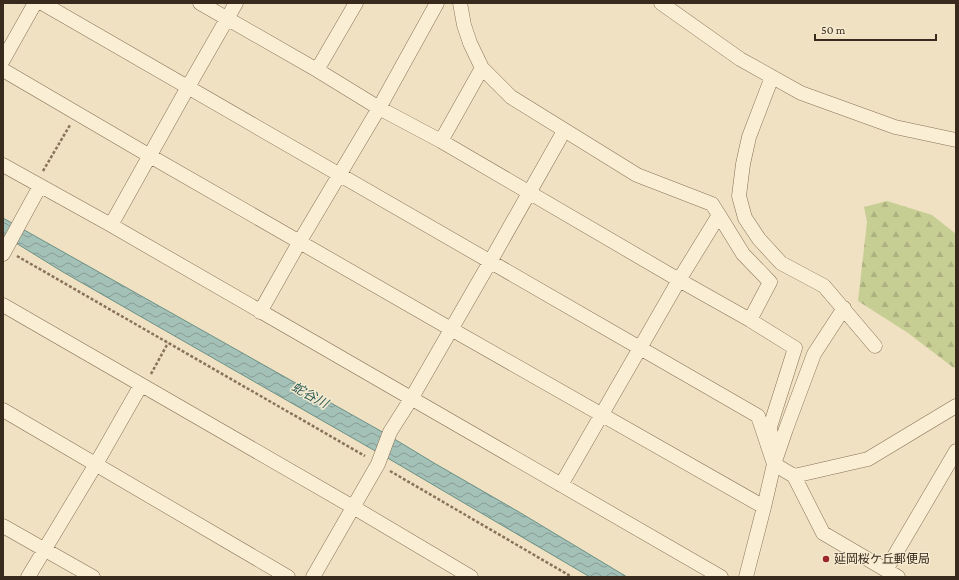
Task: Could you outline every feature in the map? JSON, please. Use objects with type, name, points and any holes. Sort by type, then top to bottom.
[{"type":"street","points":[[3,60],[35,3]]},
{"type":"street","points":[[42,3],[758,416],[774,464],[794,476],[823,533],[892,573],[956,451]]},
{"type":"street","points":[[200,3],[317,70],[379,108],[441,142],[750,320],[795,348],[770,427],[774,464]]},
{"type":"street","points":[[111,225],[236,3]]},
{"type":"street","points":[[317,70],[356,3]]},
{"type":"street","points":[[260,312],[379,108],[437,3]]},
{"type":"street","points":[[460,3],[470,43],[482,68],[511,97],[637,175],[712,204],[743,254],[770,282],[750,320]]},
{"type":"street","points":[[667,5],[740,60],[801,93],[895,127],[956,140]]},
{"type":"street","points":[[441,142],[482,68]]},
{"type":"street","points":[[3,70],[451,329],[764,507]]},
{"type":"street","points":[[772,77],[749,136],[743,164],[739,196],[745,218],[759,239],[781,263],[824,286],[875,346]]},
{"type":"street","points":[[313,577],[378,464],[390,432],[411,399],[564,131]]},
{"type":"street","points":[[3,165],[111,225],[721,577]]},
{"type":"street","points":[[5,250],[22,220],[38,185]]},
{"type":"street","points":[[561,485],[679,280],[719,215]]},
{"type":"street","points":[[3,305],[471,577]]},
{"type":"street","points":[[746,577],[774,464],[786,429],[814,354],[844,308]]},
{"type":"street","points":[[28,577],[143,386]]},
{"type":"street","points":[[794,476],[868,459],[956,406]]},
{"type":"street","points":[[3,410],[288,577]]},
{"type":"street","points":[[3,526],[93,577]]},
{"type":"path","points":[[38,185],[76,113]]},
{"type":"path","points":[[5,250],[572,577]]},
{"type":"path","points":[[143,386],[168,343]]},
{"type":"green space","points":[[887,201],[932,215],[956,234],[956,365],[954,368],[908,333],[858,301],[867,222],[864,207]]},
{"type":"water","name":"蛇谷川","points":[[3,218],[386,434],[627,577],[590,577],[391,460],[63,272],[3,235]]},
{"type":"place","name":"延岡桜ケ丘郵便局","points":[[826,559]]}]
